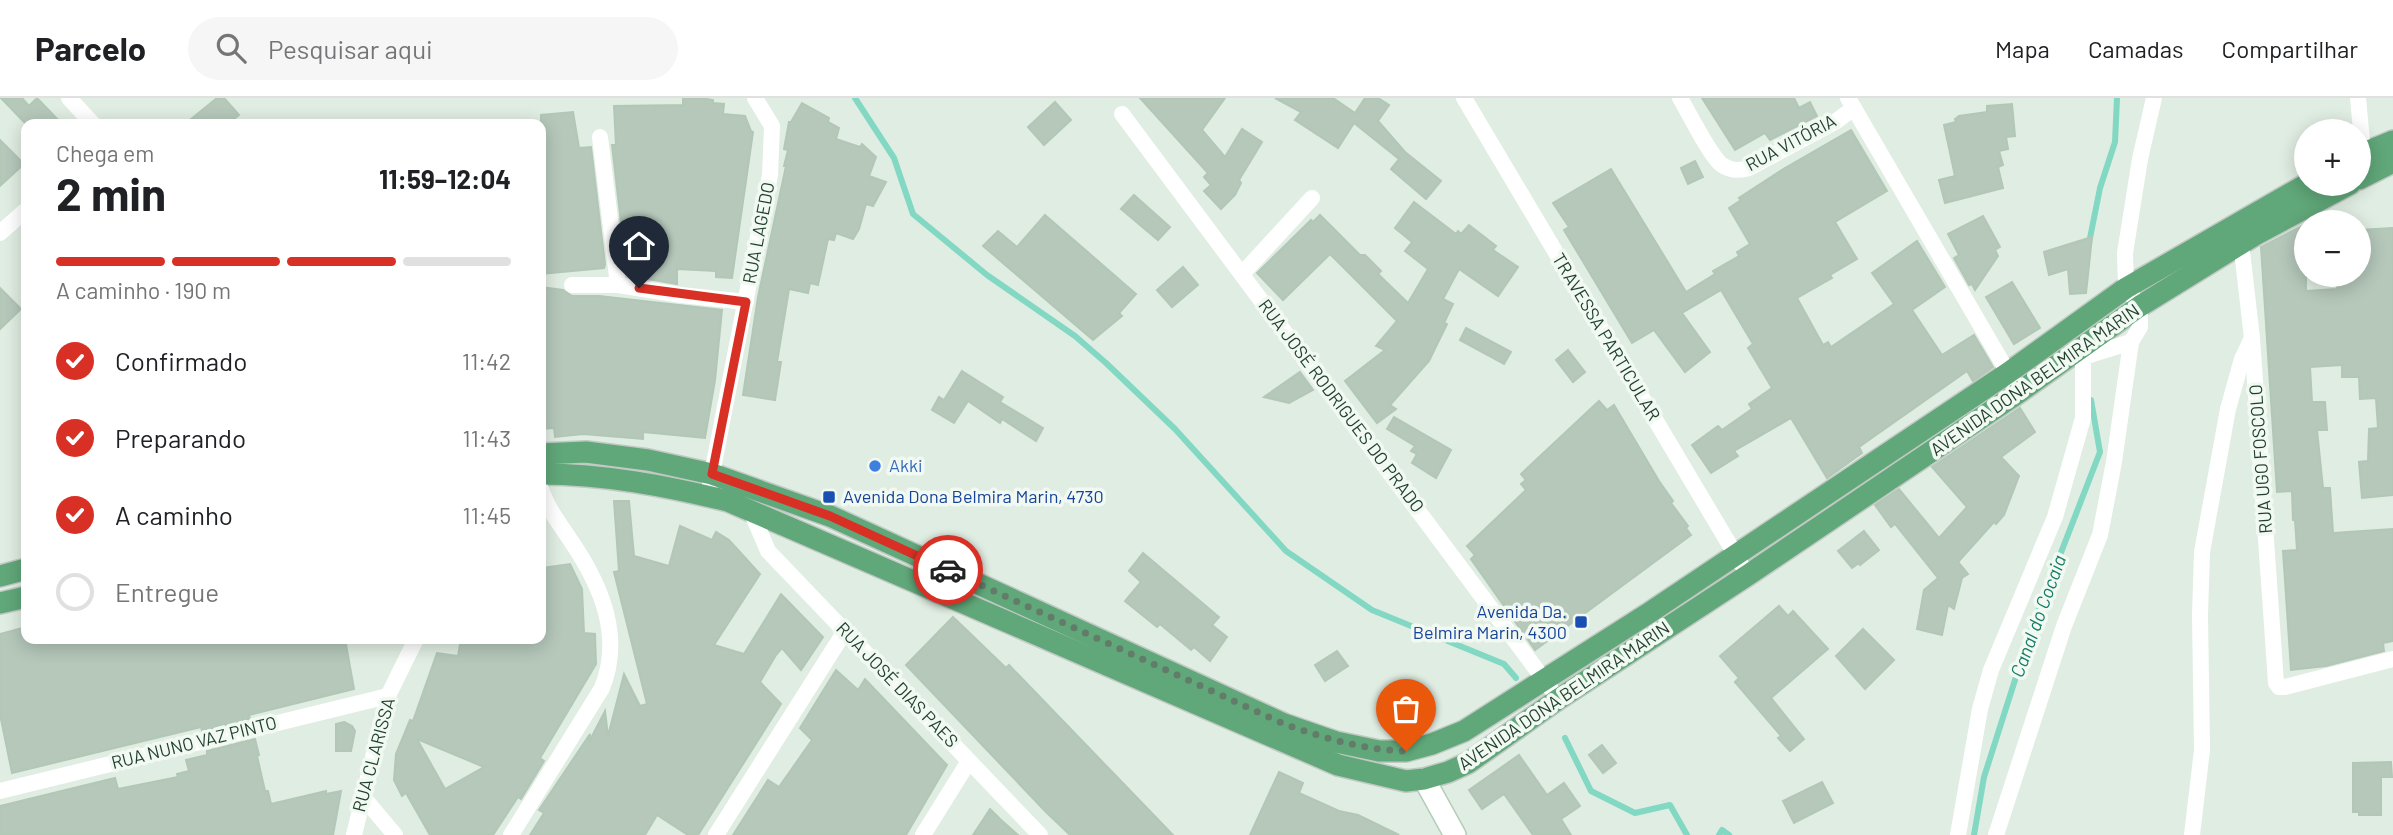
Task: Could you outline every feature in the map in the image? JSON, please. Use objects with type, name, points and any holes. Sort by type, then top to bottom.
[{"type":"main road","name":"AVENIDA DONA BELMIRA MARIN","points":[[2371,159],[2393,141]]},
{"type":"main road","name":"AVENIDA DONA BELMIRA MARIN","points":[[2371,167],[2393,162]]},
{"type":"main road","name":"AVENIDA DONA BELMIRA MARIN","points":[[546,474],[587,474],[708,496],[762,513],[1338,765],[1406,781],[1424,779],[1468,763],[1557,700],[1748,575],[2021,391],[2073,348],[2140,306],[2294,194]]},
{"type":"main road","name":"AVENIDA DONA BELMIRA MARIN","points":[[546,454],[586,452],[648,460],[712,474],[762,513],[830,516],[1284,724],[1336,742],[1379,751],[1406,751],[1464,731],[1546,680],[2008,373],[2073,348],[2126,288],[2240,234],[2310,196]]},
{"type":"main road","points":[[0,576],[21,570]]},
{"type":"main road","points":[[0,603],[21,598]]},
{"type":"main road","points":[[1451,828],[1424,779],[1432,763],[1464,731]]},
{"type":"main road","points":[[1448,772],[1451,828]]},
{"type":"street","points":[[69,98],[88,119]]},
{"type":"street","name":"RUA LAGEDO","points":[[708,496],[770,175],[772,126],[755,98]]},
{"type":"street","name":"TRAVESSA PARTICULAR","points":[[1464,98],[1748,575]]},
{"type":"street","name":"RUA VITÓRIA","points":[[1679,98],[1719,163],[1738,171],[1749,169],[1835,121],[1851,103]]},
{"type":"street","points":[[1996,835],[2064,626],[2100,535],[2114,462],[2131,342],[2140,327],[2140,306],[2126,288],[2124,253],[2140,159],[2154,98]]},
{"type":"street","points":[[2358,98],[2358,119]]},
{"type":"street","points":[[1851,103],[2021,391]]},
{"type":"street","name":"RUA JOSÉ RODRIGUES DO PRADO","points":[[1122,114],[1546,680],[1557,700]]},
{"type":"street","points":[[600,136],[618,285]]},
{"type":"street","points":[[1242,274],[1312,198]]},
{"type":"street","points":[[0,233],[21,214]]},
{"type":"street","name":"RUA UGO FOSCOLO","points":[[2240,234],[2252,338],[2277,685],[2285,687],[2393,659]]},
{"type":"street","points":[[572,285],[618,285],[746,302]]},
{"type":"street","points":[[2192,835],[2202,750],[2202,552],[2228,409],[2242,359],[2252,338]]},
{"type":"street","points":[[1958,835],[1980,709],[1991,670],[2055,517],[2083,418],[2073,348],[2131,342]]},
{"type":"street","points":[[511,835],[602,688],[610,663],[610,637],[602,597],[590,569],[546,500]]},
{"type":"street","name":"RUA JOSÉ DIAS PAES","points":[[762,513],[762,541],[768,551],[910,696],[1040,835]]},
{"type":"street","points":[[716,835],[845,631]]},
{"type":"street","name":"RUA CLARISSA","points":[[354,835],[388,696],[414,644]]},
{"type":"street","name":"RUA NUNO VAZ PINTO","points":[[0,791],[388,696]]},
{"type":"street","points":[[923,835],[969,761]]},
{"type":"street","points":[[363,797],[396,835]]},
{"type":"building","points":[[1,98],[22,98],[29,106],[37,98],[57,119],[21,119]]},
{"type":"building","points":[[217,98],[224,98],[239,115],[234,119],[191,119]]},
{"type":"building","points":[[683,98],[700,98],[724,104],[723,114],[745,116],[753,132],[732,278],[716,277],[716,271],[677,269],[677,284],[647,279],[647,267],[626,266],[612,145],[616,145],[614,106],[683,105]]},
{"type":"building","points":[[1140,98],[1225,98],[1202,130],[1225,157],[1242,129],[1262,142],[1239,180],[1241,183],[1235,195],[1221,209],[1204,191],[1211,185],[1204,177],[1208,173]]},
{"type":"building","points":[[1275,98],[1333,98],[1355,113],[1365,98],[1378,98],[1389,105],[1378,121],[1405,152],[1441,181],[1426,199],[1391,169],[1399,159],[1354,123],[1338,148],[1295,120],[1301,112]]},
{"type":"building","points":[[1702,98],[1794,98],[1799,108],[1810,102],[1817,116],[1770,140],[1765,133],[1735,150]]},
{"type":"building","points":[[1055,102],[1071,120],[1044,145],[1028,127]]},
{"type":"building","points":[[802,103],[829,118],[828,122],[839,128],[836,139],[860,147],[862,144],[876,157],[869,176],[886,182],[873,206],[866,204],[859,229],[853,239],[836,233],[834,240],[828,239],[818,285],[810,283],[808,293],[789,289],[777,362],[781,362],[775,400],[743,395],[758,297],[786,166],[788,150],[784,149],[789,122]]},
{"type":"building","points":[[2012,104],[2015,136],[2006,137],[2008,149],[1999,151],[2003,165],[1998,167],[2003,188],[1945,203],[1939,180],[1955,176],[1944,125],[1956,122],[1955,119],[1959,116],[1987,112],[1987,106]]},
{"type":"building","points":[[573,112],[579,148],[591,147],[604,268],[546,274],[546,119],[541,119],[541,115]]},
{"type":"building","points":[[1851,130],[1887,191],[1835,222],[1857,259],[1830,275],[1832,278],[1797,298],[1823,345],[1828,342],[1831,347],[1894,304],[1872,273],[1917,241],[1945,287],[1912,310],[1942,355],[1974,335],[1993,367],[1973,381],[1967,371],[1859,447],[1862,453],[1827,478],[1791,418],[1734,451],[1738,456],[1711,473],[1692,445],[1718,426],[1722,430],[1752,409],[1749,404],[1772,388],[1748,348],[1753,344],[1721,290],[1682,313],[1710,352],[1685,372],[1654,330],[1632,343],[1564,230],[1569,227],[1553,203],[1611,169],[1686,292],[1715,274],[1713,271],[1739,256],[1737,252],[1750,244],[1729,208],[1741,200],[1739,198]]},
{"type":"building","points":[[0,140],[21,161],[21,167],[0,186]]},
{"type":"building","points":[[1695,161],[1703,177],[1688,184],[1681,168]]},
{"type":"building","points":[[1134,195],[1170,227],[1158,240],[1121,209]]},
{"type":"building","points":[[1414,202],[1456,234],[1458,231],[1461,234],[1469,225],[1496,246],[1493,250],[1518,267],[1498,296],[1459,269],[1443,299],[1453,304],[1444,323],[1447,324],[1429,361],[1390,405],[1396,409],[1377,423],[1345,381],[1385,350],[1376,346],[1397,321],[1330,254],[1283,300],[1257,273],[1311,220],[1313,222],[1320,215],[1360,255],[1365,255],[1381,271],[1378,274],[1408,303],[1428,269],[1405,251],[1412,242],[1395,228]]},
{"type":"building","points":[[1045,215],[1136,294],[1119,313],[1122,316],[1093,340],[983,246],[998,231],[1017,247]]},
{"type":"building","points":[[1983,216],[2000,247],[1995,250],[1998,256],[1975,290],[1972,284],[1969,285],[1954,258],[1959,255],[1948,234]]},
{"type":"building","points":[[2393,228],[2393,495],[2362,498],[2359,462],[2368,461],[2369,429],[2378,428],[2376,398],[2360,399],[2359,377],[2342,377],[2342,365],[2310,367],[2312,402],[2325,402],[2327,430],[2317,430],[2323,488],[2330,488],[2333,533],[2393,529],[2393,641],[2383,643],[2384,651],[2326,666],[2291,670],[2283,551],[2297,550],[2295,520],[2292,491],[2277,492],[2261,247],[2294,230],[2294,287],[2306,287],[2306,291],[2371,287],[2371,229]]},
{"type":"building","points":[[2092,237],[2086,293],[2070,294],[2068,269],[2049,275],[2044,252]]},
{"type":"building","points":[[1183,267],[1198,285],[1172,307],[1157,290]]},
{"type":"building","points":[[2012,282],[2040,328],[2014,344],[1986,297]]},
{"type":"building","points":[[0,288],[21,309],[0,329]]},
{"type":"building","points":[[546,288],[563,290],[572,296],[599,296],[722,310],[715,380],[705,438],[643,432],[643,439],[583,434],[555,437],[554,428],[546,429]]},
{"type":"building","points":[[1466,328],[1511,352],[1504,364],[1460,340]]},
{"type":"building","points":[[1568,350],[1585,372],[1573,382],[1556,360]]},
{"type":"building","points":[[962,371],[1003,397],[1000,402],[1043,428],[1036,441],[1002,419],[1000,423],[968,401],[954,423],[932,410],[939,397],[944,400]]},
{"type":"building","points":[[1300,372],[1313,390],[1289,403],[1264,397]]},
{"type":"building","points":[[1599,401],[1607,410],[1614,405],[1691,535],[1535,650],[1471,559],[1475,555],[1467,546],[1526,490],[1521,484],[1526,480],[1521,474]]},
{"type":"building","points":[[2020,408],[2035,432],[2001,457],[2019,476],[2004,515],[1996,524],[1994,522],[1958,562],[1968,574],[1962,578],[1954,609],[1948,605],[1942,635],[1917,629],[1924,590],[1938,578],[1895,524],[1891,527],[1875,505],[1899,489],[1939,538],[1967,507],[1932,467]]},
{"type":"building","points":[[1394,417],[1451,450],[1436,478],[1412,463],[1417,454],[1411,451],[1415,446],[1387,429]]},
{"type":"building","points":[[614,501],[629,501],[634,556],[669,566],[680,526],[712,540],[716,532],[729,540],[760,574],[714,645],[744,654],[781,594],[823,637],[801,670],[782,648],[776,655],[760,682],[781,704],[698,835],[688,835],[657,815],[645,835],[530,835],[544,813],[539,810],[590,734],[589,742],[605,711],[608,736],[624,674],[640,706],[647,704],[614,572],[619,571]]},
{"type":"building","points":[[1864,531],[1879,550],[1852,568],[1838,551]]},
{"type":"building","points":[[1143,553],[1219,617],[1212,625],[1227,637],[1210,661],[1194,647],[1191,650],[1160,624],[1157,627],[1125,601],[1141,582],[1129,571]]},
{"type":"building","points":[[570,564],[582,589],[584,633],[595,634],[596,664],[540,758],[544,761],[521,799],[518,797],[493,835],[430,835],[406,793],[402,796],[394,780],[396,754],[410,720],[413,721],[437,653],[458,656],[460,644],[546,644],[546,567]],"holes":[[[417,739],[484,767],[445,789]]]},
{"type":"building","points":[[1779,606],[1788,616],[1793,611],[1828,649],[1771,698],[1804,739],[1790,751],[1778,738],[1781,736],[1735,682],[1739,678],[1720,656]]},
{"type":"building","points":[[953,617],[1006,668],[1009,665],[1173,835],[1070,835],[1046,812],[906,665]]},
{"type":"building","points":[[21,628],[21,644],[346,644],[354,689],[249,715],[250,719],[202,731],[201,727],[12,773],[0,714],[0,634]]},
{"type":"building","points":[[1863,629],[1894,660],[1865,689],[1836,656]]},
{"type":"building","points":[[1337,651],[1348,666],[1325,681],[1315,665]]},
{"type":"building","points":[[836,670],[858,690],[865,679],[947,765],[906,835],[733,835],[768,780],[779,787],[812,740],[800,728]]},
{"type":"building","points":[[344,722],[355,731],[351,751],[336,751],[336,724]]},
{"type":"building","points":[[255,739],[265,791],[268,791],[271,804],[326,791],[326,794],[341,791],[333,835],[0,835],[0,806],[115,778],[118,789],[178,777],[177,774],[189,771],[186,760],[207,755],[207,751]]},
{"type":"building","points":[[1602,745],[1616,763],[1603,773],[1589,755]]},
{"type":"building","points":[[1519,755],[1547,795],[1564,783],[1580,806],[1561,819],[1571,835],[1533,835],[1504,794],[1482,809],[1469,790]]},
{"type":"building","points":[[2391,762],[2392,777],[2381,777],[2381,815],[2359,815],[2359,812],[2353,812],[2353,763]]},
{"type":"building","points":[[1279,772],[1303,783],[1299,793],[1339,811],[1358,815],[1399,835],[1250,835]]},
{"type":"building","points":[[1822,782],[1833,803],[1794,823],[1783,801]]},
{"type":"building","points":[[990,809],[1000,819],[1018,835],[973,835]]},
{"type":"waterway","points":[[855,98],[894,158],[913,214],[987,275],[1075,336],[1106,363],[1175,429],[1286,551],[1372,610],[1504,664],[1516,678]]},
{"type":"waterway","points":[[2089,243],[2100,188],[2115,142],[2117,98]]},
{"type":"waterway","name":"Canal do Cocaia","points":[[1974,835],[1984,777],[2031,630],[2100,452],[2091,400]]},
{"type":"waterway","points":[[1565,738],[1591,791],[1635,813],[1670,805],[1687,835]]},
{"type":"waterway","points":[[1719,835],[1722,830],[1729,835]]},
{"type":"way so far","points":[[948,570],[1284,724],[1336,742],[1379,751],[1406,751]]},
{"type":"place","name":"Akki","points":[[875,466]]},
{"type":"place","name":"Avenida Dona Belmira Marin, 4730","points":[[829,497]]},
{"type":"place","name":"Avenida Da. Belmira Marin, 4300","points":[[1581,622]]},
{"type":"route","points":[[639,288],[746,302],[712,474],[830,516],[948,570]]}]
